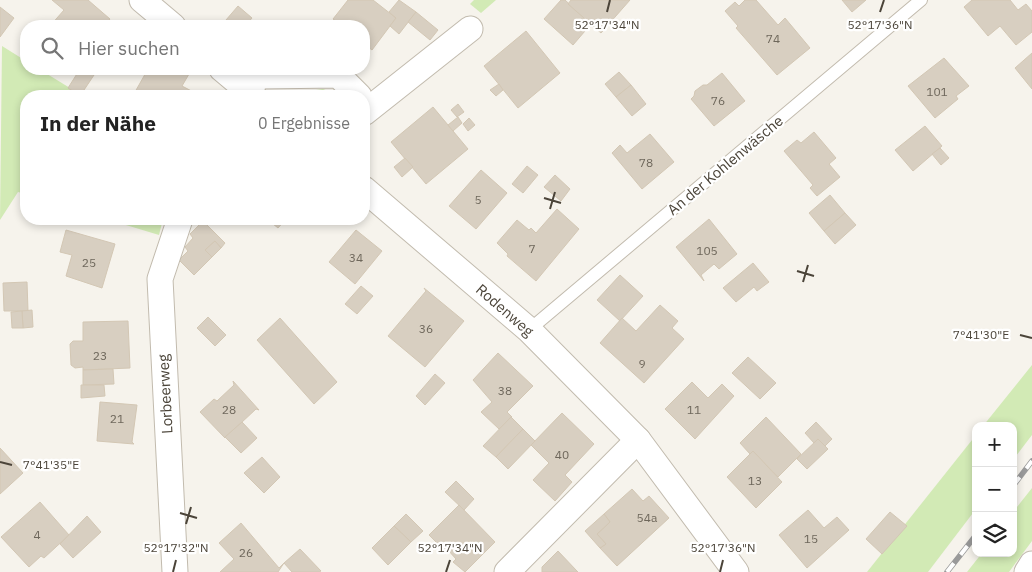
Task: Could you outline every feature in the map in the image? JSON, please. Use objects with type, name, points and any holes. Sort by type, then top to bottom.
[{"type":"street","points":[[142,0],[166,20]]},
{"type":"street","points":[[370,101],[470,29]]},
{"type":"street","points":[[228,75],[243,90]]},
{"type":"street","points":[[250,90],[261,76],[338,75],[351,90]]},
{"type":"street","name":"Rodenweg","points":[[370,194],[529,330],[638,440],[736,572]]},
{"type":"street","name":"Lorbeerweg","points":[[174,572],[160,279],[178,225]]},
{"type":"street","points":[[507,572],[638,440]]},
{"type":"street","points":[[1027,572],[1032,564]]},
{"type":"lane","name":"An der Kohlenwäsche","points":[[529,330],[921,0]]},
{"type":"green space","points":[[474,0],[496,0],[481,13],[470,4]]},
{"type":"green space","points":[[2,46],[20,57],[20,75],[49,75],[73,90],[20,90],[20,192],[18,192],[0,220]]},
{"type":"green space","points":[[126,225],[162,225],[159,235]]},
{"type":"green space","points":[[1032,365],[1032,435],[1017,455],[1017,422],[986,422]]},
{"type":"green space","points":[[972,440],[972,514],[928,572],[867,572]]},
{"type":"green space","points":[[1032,488],[1032,541],[1009,572],[967,572],[979,557],[1017,557],[1017,507]]},
{"type":"building","points":[[52,0],[88,0],[110,19],[55,20],[64,10]]},
{"type":"building","points":[[348,0],[373,0],[396,18],[372,50],[370,48],[370,20],[333,19]]},
{"type":"building","points":[[399,0],[416,12],[399,34],[390,26],[396,18],[389,12]]},
{"type":"building","points":[[561,0],[565,0],[591,24],[573,45],[544,19]]},
{"type":"building","points":[[571,0],[630,0],[601,33],[568,4]]},
{"type":"building","points":[[745,0],[756,0],[778,25],[785,18],[810,48],[777,75],[736,28],[738,26],[725,11],[735,2],[739,6]]},
{"type":"building","points":[[842,0],[866,0],[852,12]]},
{"type":"building","points":[[972,0],[1010,0],[1018,10],[1026,4],[1032,11],[1032,32],[1016,45],[1000,26],[988,36],[964,7]]},
{"type":"building","points":[[238,6],[252,18],[250,20],[226,20]]},
{"type":"building","points":[[0,7],[14,18],[0,37]]},
{"type":"building","points":[[416,12],[438,30],[430,40],[408,22]]},
{"type":"building","points":[[526,31],[560,73],[518,108],[484,66]]},
{"type":"building","points":[[1032,53],[1032,89],[1015,68]]},
{"type":"building","points":[[944,58],[969,86],[956,96],[958,99],[935,118],[908,86]]},
{"type":"building","points":[[619,72],[631,85],[616,97],[605,84]]},
{"type":"building","points":[[722,73],[745,101],[714,126],[691,99],[695,91],[703,85],[707,85]]},
{"type":"building","points":[[76,75],[94,75],[84,90],[71,90],[68,88]]},
{"type":"building","points":[[145,75],[188,75],[182,86],[190,90],[136,90]]},
{"type":"building","points":[[499,84],[503,90],[496,96],[490,90]]},
{"type":"building","points":[[631,85],[646,104],[632,116],[616,97]]},
{"type":"building","points":[[458,104],[464,112],[457,117],[451,110]]},
{"type":"building","points":[[433,107],[468,149],[426,184],[391,142]]},
{"type":"building","points":[[458,117],[462,123],[453,131],[448,125]]},
{"type":"building","points":[[469,118],[475,125],[468,131],[463,124]]},
{"type":"building","points":[[925,126],[942,146],[913,171],[895,150]]},
{"type":"building","points":[[814,132],[836,158],[829,164],[840,177],[817,196],[810,188],[813,185],[784,151],[797,140],[801,143]]},
{"type":"building","points":[[650,134],[674,162],[642,189],[612,153],[620,145],[627,153]]},
{"type":"building","points":[[940,148],[949,158],[941,165],[932,154]]},
{"type":"building","points":[[405,158],[413,167],[402,177],[394,167]]},
{"type":"building","points":[[527,166],[538,175],[523,193],[512,184]]},
{"type":"building","points":[[481,170],[507,193],[476,229],[449,206]]},
{"type":"building","points":[[555,175],[570,189],[561,201],[544,187]]},
{"type":"building","points":[[830,195],[845,213],[824,231],[809,213]]},
{"type":"building","points":[[557,209],[579,229],[536,281],[507,256],[508,254],[497,243],[517,220],[536,233]]},
{"type":"building","points":[[845,213],[856,225],[835,244],[824,231]]},
{"type":"building","points":[[709,219],[737,254],[719,269],[714,264],[701,275],[704,281],[676,247]]},
{"type":"building","points":[[199,225],[207,225],[225,243],[221,248],[215,241],[205,250],[212,257],[194,275],[179,260],[188,251],[185,247],[193,238],[190,234]]},
{"type":"building","points":[[66,230],[115,244],[102,288],[66,276],[72,255],[60,252]]},
{"type":"building","points":[[356,230],[382,251],[355,284],[329,262]]},
{"type":"building","points":[[215,241],[221,248],[212,257],[205,250]]},
{"type":"building","points":[[753,263],[769,282],[757,291],[754,287],[736,302],[723,288]]},
{"type":"building","points":[[620,275],[643,296],[620,321],[597,300]]},
{"type":"building","points":[[27,282],[28,311],[4,311],[3,283]]},
{"type":"building","points":[[361,286],[373,296],[357,314],[345,304]]},
{"type":"building","points":[[424,288],[464,321],[425,367],[388,336],[426,291]]},
{"type":"building","points":[[660,305],[678,321],[672,328],[684,339],[644,383],[600,343],[622,318],[636,331]]},
{"type":"building","points":[[32,310],[33,327],[23,328],[22,311]]},
{"type":"building","points":[[22,311],[23,328],[12,328],[11,312]]},
{"type":"building","points":[[208,317],[226,335],[215,346],[197,328]]},
{"type":"building","points":[[280,318],[337,382],[314,404],[257,340]]},
{"type":"building","points":[[128,321],[130,368],[83,370],[83,367],[75,368],[71,365],[70,344],[73,341],[83,341],[83,322]]},
{"type":"building","points":[[498,353],[533,386],[507,412],[512,417],[499,429],[481,412],[492,402],[473,380]]},
{"type":"building","points":[[748,357],[776,383],[760,399],[732,373]]},
{"type":"building","points":[[113,369],[114,384],[83,385],[83,370]]},
{"type":"building","points":[[435,374],[445,383],[425,405],[416,396]]},
{"type":"building","points":[[233,381],[259,410],[256,409],[225,438],[200,412],[214,399],[217,401],[234,385]]},
{"type":"building","points":[[692,382],[708,398],[722,384],[734,396],[695,439],[665,409]]},
{"type":"building","points":[[81,385],[104,385],[105,396],[81,398]]},
{"type":"building","points":[[100,402],[137,405],[132,442],[134,444],[97,441]]},
{"type":"building","points":[[562,413],[594,444],[565,475],[572,482],[555,501],[533,480],[549,463],[531,445]]},
{"type":"building","points":[[511,417],[523,429],[496,457],[483,446]]},
{"type":"building","points":[[766,417],[801,454],[778,477],[753,451],[750,454],[740,443]]},
{"type":"building","points":[[242,422],[257,438],[241,453],[225,437]]},
{"type":"building","points":[[816,422],[832,439],[825,446],[818,439],[814,443],[805,433]]},
{"type":"building","points":[[523,429],[535,441],[508,469],[496,457]]},
{"type":"building","points":[[818,439],[828,449],[807,469],[797,459]]},
{"type":"building","points":[[0,448],[23,473],[0,494]]},
{"type":"building","points":[[753,451],[782,482],[756,508],[727,477]]},
{"type":"building","points":[[262,457],[280,477],[264,493],[244,473]]},
{"type":"building","points":[[456,481],[474,499],[464,510],[445,492]]},
{"type":"building","points":[[632,489],[643,501],[649,496],[669,518],[617,566],[600,548],[606,544],[597,534],[610,522],[604,514]]},
{"type":"building","points":[[40,502],[69,535],[44,558],[41,556],[29,567],[1,537]]},
{"type":"building","points":[[459,505],[495,542],[465,572],[453,562],[456,559],[448,550],[446,552],[429,535]]},
{"type":"building","points":[[808,510],[824,528],[837,517],[849,530],[807,568],[779,535]]},
{"type":"building","points":[[890,512],[907,526],[882,554],[866,539]]},
{"type":"building","points":[[406,514],[423,531],[411,542],[394,526]]},
{"type":"building","points":[[604,514],[610,522],[597,534],[606,544],[600,548],[585,531]]},
{"type":"building","points":[[87,516],[101,532],[73,558],[60,544]]},
{"type":"building","points":[[241,523],[279,568],[284,563],[278,572],[220,572],[234,559],[219,543]]},
{"type":"building","points":[[394,526],[411,542],[388,565],[372,548]]},
{"type":"building","points":[[300,549],[321,571],[292,572],[284,563]]},
{"type":"building","points":[[558,551],[578,572],[542,572],[542,567]]},
{"type":"railway","points":[[1017,481],[1032,461]]},
{"type":"railway","points":[[947,572],[972,540]]}]
